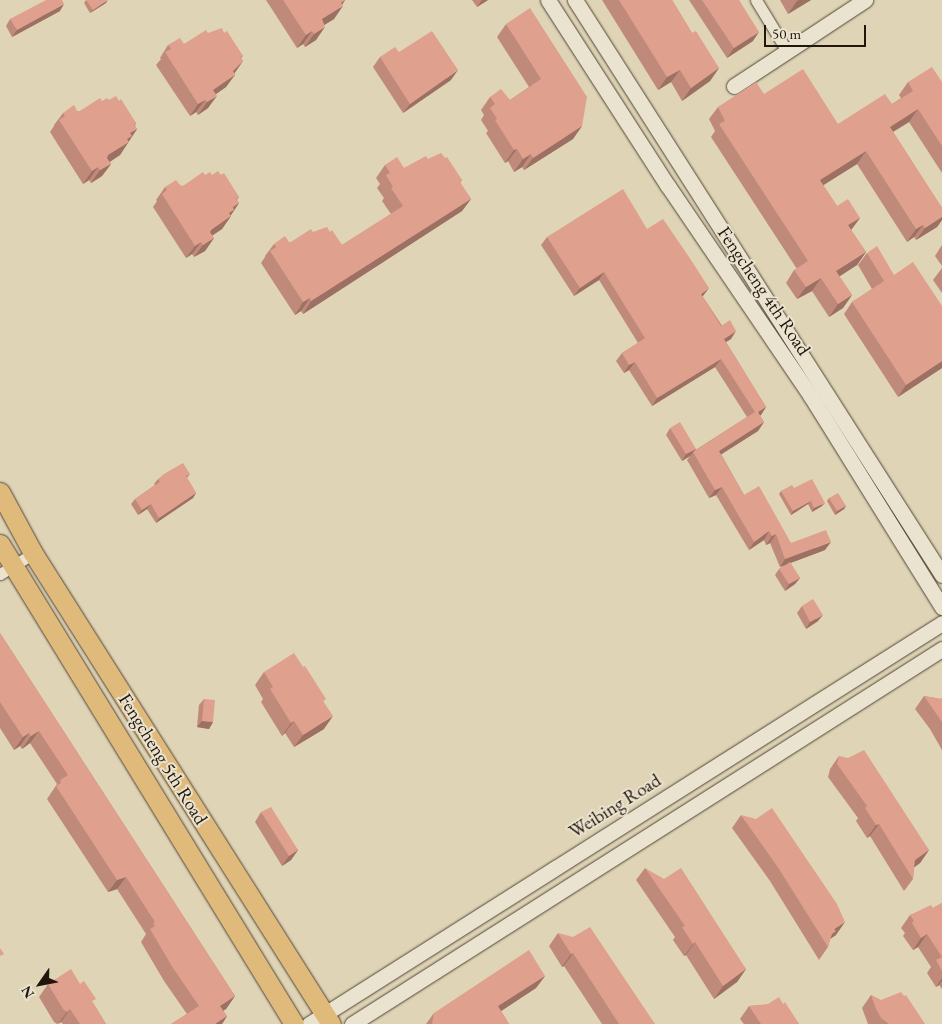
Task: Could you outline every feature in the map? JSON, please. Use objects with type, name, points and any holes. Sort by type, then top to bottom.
[{"type":"main road","name":"Fengcheng 5th Road","points":[[0,492],[33,553],[321,1021]]},
{"type":"main road","name":"Fengcheng 5th Road","points":[[0,544],[6,570],[294,1024]]},
{"type":"street","name":"Fengcheng 4th Road","points":[[548,0],[668,186],[810,395],[942,607]]},
{"type":"street","name":"Fengcheng 4th Road","points":[[575,0],[942,575]]},
{"type":"street","points":[[756,0],[787,51]]},
{"type":"street","points":[[734,86],[865,0]]},
{"type":"street","points":[[6,570],[33,553]]},
{"type":"street","name":"Weibing Road","points":[[321,1021],[942,623]]},
{"type":"street","points":[[352,1024],[942,649]]},
{"type":"building","points":[[46,0],[62,0],[64,4],[17,30],[10,19]]},
{"type":"building","points":[[86,0],[108,0],[93,10]]},
{"type":"building","points":[[283,0],[345,0],[341,3],[343,6],[322,19],[325,27],[314,34],[312,31],[306,35]]},
{"type":"building","points":[[619,0],[672,0],[692,33],[696,31],[719,68],[691,88],[680,70],[667,77]]},
{"type":"building","points":[[702,0],[739,0],[759,32],[734,48]]},
{"type":"building","points":[[530,8],[587,97],[582,126],[533,158],[531,154],[523,159],[517,149],[514,150],[495,120],[497,119],[490,108],[495,104],[490,97],[501,89],[510,100],[541,79],[506,24]]},
{"type":"building","points":[[222,28],[224,33],[227,31],[243,56],[240,57],[243,61],[233,71],[235,75],[213,90],[217,96],[207,102],[205,100],[198,104],[165,52],[171,49],[168,45],[180,38],[184,44],[206,30],[208,33]]},
{"type":"building","points":[[432,31],[458,70],[410,104],[380,57],[395,47],[399,52]]},
{"type":"building","points":[[932,67],[942,82],[942,146],[918,109],[890,127],[942,208],[942,217],[925,228],[923,225],[916,229],[866,151],[820,180],[837,206],[848,199],[860,218],[848,225],[866,252],[836,271],[852,295],[838,304],[821,278],[806,287],[794,270],[808,261],[719,124],[725,121],[718,107],[756,82],[764,94],[803,69],[838,124],[885,94],[892,104],[913,91],[908,82]]},
{"type":"building","points":[[116,96],[119,101],[121,99],[136,123],[134,125],[137,129],[130,133],[132,136],[127,139],[129,142],[108,155],[107,158],[111,164],[100,170],[98,167],[92,171],[59,120],[65,116],[63,113],[74,105],[77,111],[80,111],[100,98],[102,101]]},
{"type":"building","points":[[441,153],[445,158],[447,157],[462,180],[460,182],[471,199],[311,301],[310,298],[303,302],[270,251],[276,247],[274,244],[285,236],[291,242],[311,229],[313,232],[327,227],[330,232],[332,230],[342,245],[403,206],[391,188],[393,187],[386,175],[390,173],[385,165],[397,157],[404,168],[426,156],[428,159]]},
{"type":"building","points":[[218,171],[221,175],[224,173],[239,197],[236,199],[239,203],[229,213],[231,216],[211,230],[210,232],[214,238],[203,245],[201,242],[195,246],[162,194],[167,190],[165,187],[176,180],[183,186],[203,172],[205,175],[210,172],[212,175]]},
{"type":"building","points":[[623,189],[647,229],[663,219],[709,288],[701,294],[721,326],[730,320],[736,331],[724,339],[766,407],[758,412],[764,422],[719,451],[744,495],[759,486],[791,543],[826,530],[831,542],[785,559],[776,534],[772,536],[769,531],[754,542],[722,487],[715,490],[693,452],[755,412],[721,359],[657,398],[635,362],[629,365],[622,353],[645,338],[604,272],[580,288],[547,237]]},
{"type":"building","points":[[877,246],[894,275],[913,262],[942,306],[942,361],[906,385],[852,302],[884,281],[867,253]]},
{"type":"building","points":[[680,422],[696,449],[686,454],[670,428]]},
{"type":"building","points":[[183,463],[190,474],[186,476],[196,493],[159,518],[151,504],[142,510],[135,499],[160,482],[158,479],[164,474]]},
{"type":"building","points":[[812,479],[825,503],[814,508],[811,501],[793,511],[781,491],[792,485],[794,488]]},
{"type":"building","points":[[838,493],[846,506],[837,511],[829,498]]},
{"type":"building","points":[[790,562],[800,578],[789,584],[779,569]]},
{"type":"building","points":[[813,599],[823,615],[810,622],[802,606]]},
{"type":"building","points":[[0,633],[235,996],[220,1006],[227,1016],[215,1024],[171,1024],[199,1006],[173,968],[150,929],[155,926],[153,923],[155,922],[126,877],[117,880],[56,786],[61,783],[60,780],[68,775],[39,731],[31,736],[29,733],[23,737],[0,702]]},
{"type":"building","points":[[294,653],[303,667],[305,666],[326,699],[323,701],[333,716],[303,735],[294,721],[291,723],[270,689],[273,687],[264,672]]},
{"type":"building","points":[[924,696],[942,698],[942,722]]},
{"type":"building","points":[[204,699],[215,700],[213,722],[202,721]]},
{"type":"building","points":[[864,750],[929,850],[915,860],[913,879],[879,824],[876,825],[865,808],[867,806],[837,764],[839,756],[848,758]]},
{"type":"building","points":[[271,807],[298,850],[289,856],[261,812]]},
{"type":"building","points":[[772,808],[837,904],[845,922],[834,929],[836,931],[832,934],[828,947],[779,869],[741,815],[756,819]]},
{"type":"building","points":[[645,868],[664,879],[681,868],[746,969],[723,986],[695,942],[693,944],[682,927],[685,926]]},
{"type":"building","points":[[942,903],[942,957],[927,934],[921,938],[912,923],[914,921],[910,915],[931,905],[933,908]]},
{"type":"building","points":[[590,927],[655,1024],[619,1024],[558,933],[573,937]]},
{"type":"building","points":[[0,948],[4,954],[0,956]]},
{"type":"building","points":[[529,950],[545,976],[498,1006],[509,1024],[432,1024],[434,1013]]},
{"type":"building","points":[[942,957],[942,971],[936,960]]},
{"type":"building","points":[[71,969],[80,984],[84,981],[96,999],[92,1001],[106,1024],[80,1024],[70,1009],[67,1012],[63,1009],[48,984]]},
{"type":"building","points":[[901,992],[904,996],[906,995],[925,1024],[889,1024],[881,1018],[871,995],[881,1000]]},
{"type":"building","points":[[779,997],[783,1004],[785,1002],[799,1024],[761,1024],[749,1006],[768,1004]]}]
